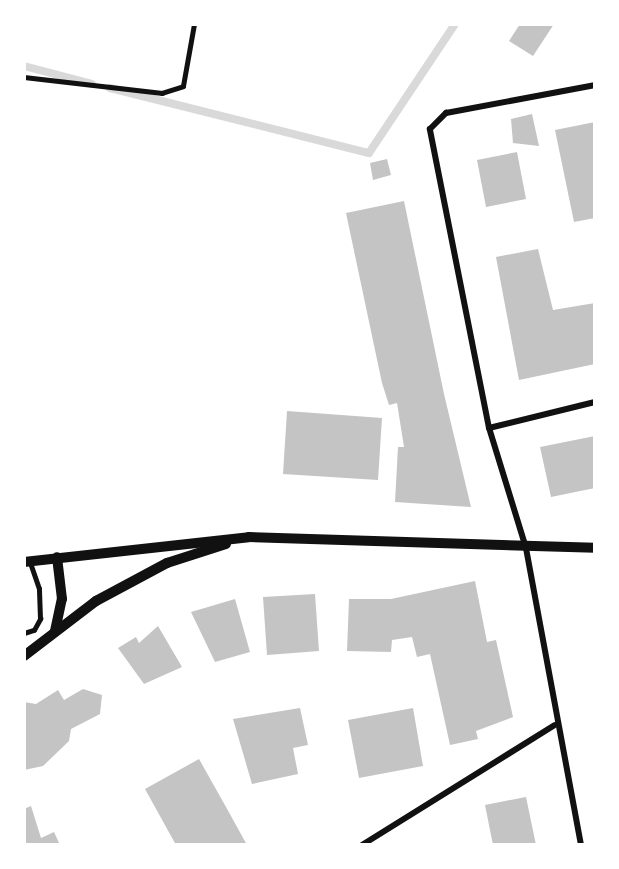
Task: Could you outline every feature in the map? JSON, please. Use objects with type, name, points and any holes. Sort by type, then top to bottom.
[{"type":"street","points":[[581,845],[555,724],[526,548],[489,428],[430,129],[446,113],[595,85]]},
{"type":"street","points":[[489,428],[595,402]]},
{"type":"street","points":[[24,656],[96,601],[167,563],[249,537]]},
{"type":"street","points":[[26,561],[249,537],[526,548],[595,548]]},
{"type":"street","points":[[55,631],[62,599],[57,557]]},
{"type":"street","points":[[362,845],[555,724]]},
{"type":"lane","points":[[24,77],[162,93],[183,86],[194,24]]},
{"type":"lane","points":[[24,633],[34,630],[40,619],[39,588],[26,561]]},
{"type":"building","points":[[520,24],[554,24],[533,56],[509,41]]},
{"type":"building","points":[[532,114],[539,146],[513,143],[511,119]]},
{"type":"building","points":[[595,122],[595,218],[574,222],[555,130]]},
{"type":"building","points":[[517,152],[526,199],[486,207],[477,160]]},
{"type":"building","points":[[387,159],[391,175],[373,180],[370,163]]},
{"type":"building","points":[[404,201],[444,394],[471,507],[395,502],[398,447],[404,447],[397,403],[389,405],[382,383],[346,213]]},
{"type":"building","points":[[538,249],[553,310],[595,303],[595,364],[519,380],[496,257]]},
{"type":"building","points":[[287,411],[382,418],[378,480],[283,474]]},
{"type":"building","points":[[595,436],[595,488],[551,497],[540,447]]},
{"type":"building","points":[[475,581],[487,642],[496,640],[513,717],[476,731],[478,739],[450,745],[430,654],[417,657],[412,637],[392,640],[391,652],[347,651],[349,599],[391,599]]},
{"type":"building","points":[[315,594],[319,651],[267,655],[263,597]]},
{"type":"building","points":[[235,599],[250,652],[215,662],[191,612]]},
{"type":"building","points":[[158,626],[182,667],[144,684],[118,648],[136,637],[139,643]]},
{"type":"building","points":[[83,689],[102,695],[100,714],[71,729],[69,741],[43,766],[24,770],[24,702],[36,704],[58,690],[64,700]]},
{"type":"building","points":[[300,708],[308,745],[293,748],[298,774],[252,784],[233,719]]},
{"type":"building","points":[[413,708],[423,766],[359,778],[348,720]]},
{"type":"building","points":[[199,759],[247,845],[176,845],[145,789]]},
{"type":"building","points":[[526,797],[536,845],[493,845],[485,805]]},
{"type":"building","points":[[31,806],[41,838],[54,832],[60,845],[24,845],[24,809]]},
{"type":"waterway","points":[[110,88],[369,153],[455,24]]},
{"type":"waterway","points":[[24,66],[92,84]]}]
